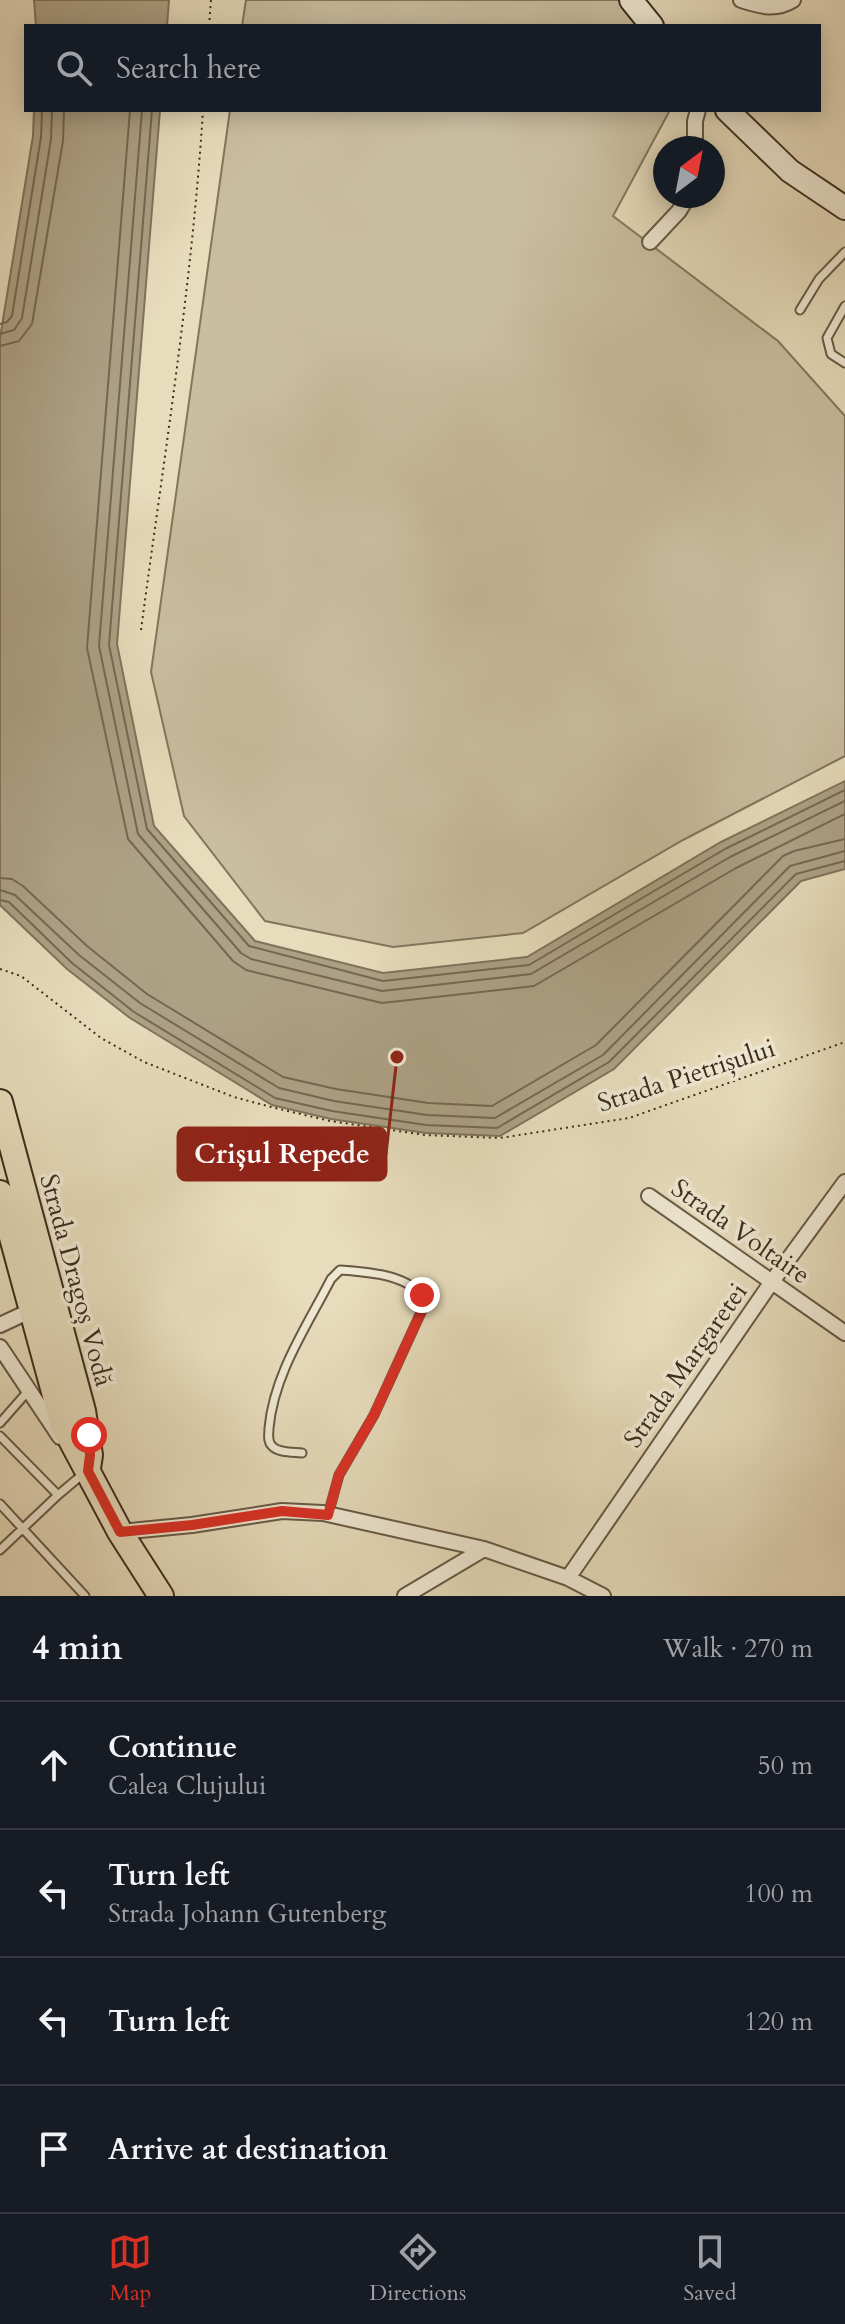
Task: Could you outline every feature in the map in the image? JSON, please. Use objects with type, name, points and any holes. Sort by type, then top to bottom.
[{"type":"main road","name":"Strada Dragoș Vodă","points":[[0,1102],[35,1276],[32,1310],[63,1425],[88,1471]]},
{"type":"main road","name":"Strada Dragoș Vodă","points":[[0,1193],[35,1276],[83,1411],[90,1455],[88,1471]]},
{"type":"main road","points":[[32,1310],[45,1310],[51,1317],[69,1395],[83,1411]]},
{"type":"main road","points":[[88,1471],[120,1532],[161,1596]]},
{"type":"street","points":[[631,0],[650,24]]},
{"type":"street","points":[[741,0],[769,8],[783,6],[793,0]]},
{"type":"street","points":[[696,136],[698,112]]},
{"type":"street","points":[[729,112],[790,171],[845,208]]},
{"type":"street","points":[[650,242],[681,208]]},
{"type":"street","name":"Strada Margaretei","points":[[568,1578],[771,1283],[845,1182]]},
{"type":"street","name":"Strada Voltaire","points":[[649,1196],[845,1333]]},
{"type":"street","points":[[0,1325],[32,1310]]},
{"type":"street","points":[[0,1347],[66,1446],[88,1471]]},
{"type":"street","points":[[120,1532],[282,1511],[328,1515],[484,1549],[568,1578],[603,1596]]},
{"type":"street","points":[[405,1596],[484,1549]]},
{"type":"lane","points":[[800,310],[819,279],[845,252]]},
{"type":"lane","points":[[844,312],[827,338],[831,354],[845,363]]},
{"type":"lane","points":[[302,1453],[273,1448],[268,1441],[271,1405],[279,1381],[331,1279],[340,1270],[389,1277],[407,1284],[422,1295],[425,1301],[423,1308],[374,1415],[339,1475],[328,1515]]},
{"type":"lane","points":[[0,1423],[29,1390]]},
{"type":"lane","points":[[0,1436],[58,1495]]},
{"type":"lane","points":[[0,1550],[88,1471]]},
{"type":"lane","points":[[0,1504],[85,1596]]},
{"type":"path","points":[[209,24],[211,0]]},
{"type":"path","points":[[141,630],[177,379],[197,208],[203,112]]},
{"type":"path","name":"Strada Pietrișului","points":[[0,969],[21,976],[101,1038],[144,1062],[234,1097],[271,1107],[330,1121],[425,1135],[500,1138],[629,1118],[845,1042]]},
{"type":"shaded area","points":[[246,0],[625,0],[647,24],[242,24]]},
{"type":"shaded area","points":[[230,112],[669,112],[656,136],[653,136],[653,142],[613,216],[778,341],[845,416],[845,756],[683,840],[523,933],[393,947],[265,921],[184,816],[151,672]]},
{"type":"water","points":[[34,0],[169,0],[167,24],[36,24]]},
{"type":"water","points":[[34,112],[160,112],[117,644],[154,826],[255,941],[383,973],[527,957],[721,842],[845,781],[845,869],[801,881],[614,1069],[500,1136],[426,1133],[331,1119],[272,1105],[130,1018],[67,969],[0,905],[0,338],[33,136]]},
{"type":"place","name":"Crișul Repede","points":[[397,1057]]},
{"type":"route","points":[[89,1435],[88,1471],[120,1532],[282,1511],[328,1515],[339,1475],[374,1415],[423,1308],[425,1301],[422,1295]]}]
